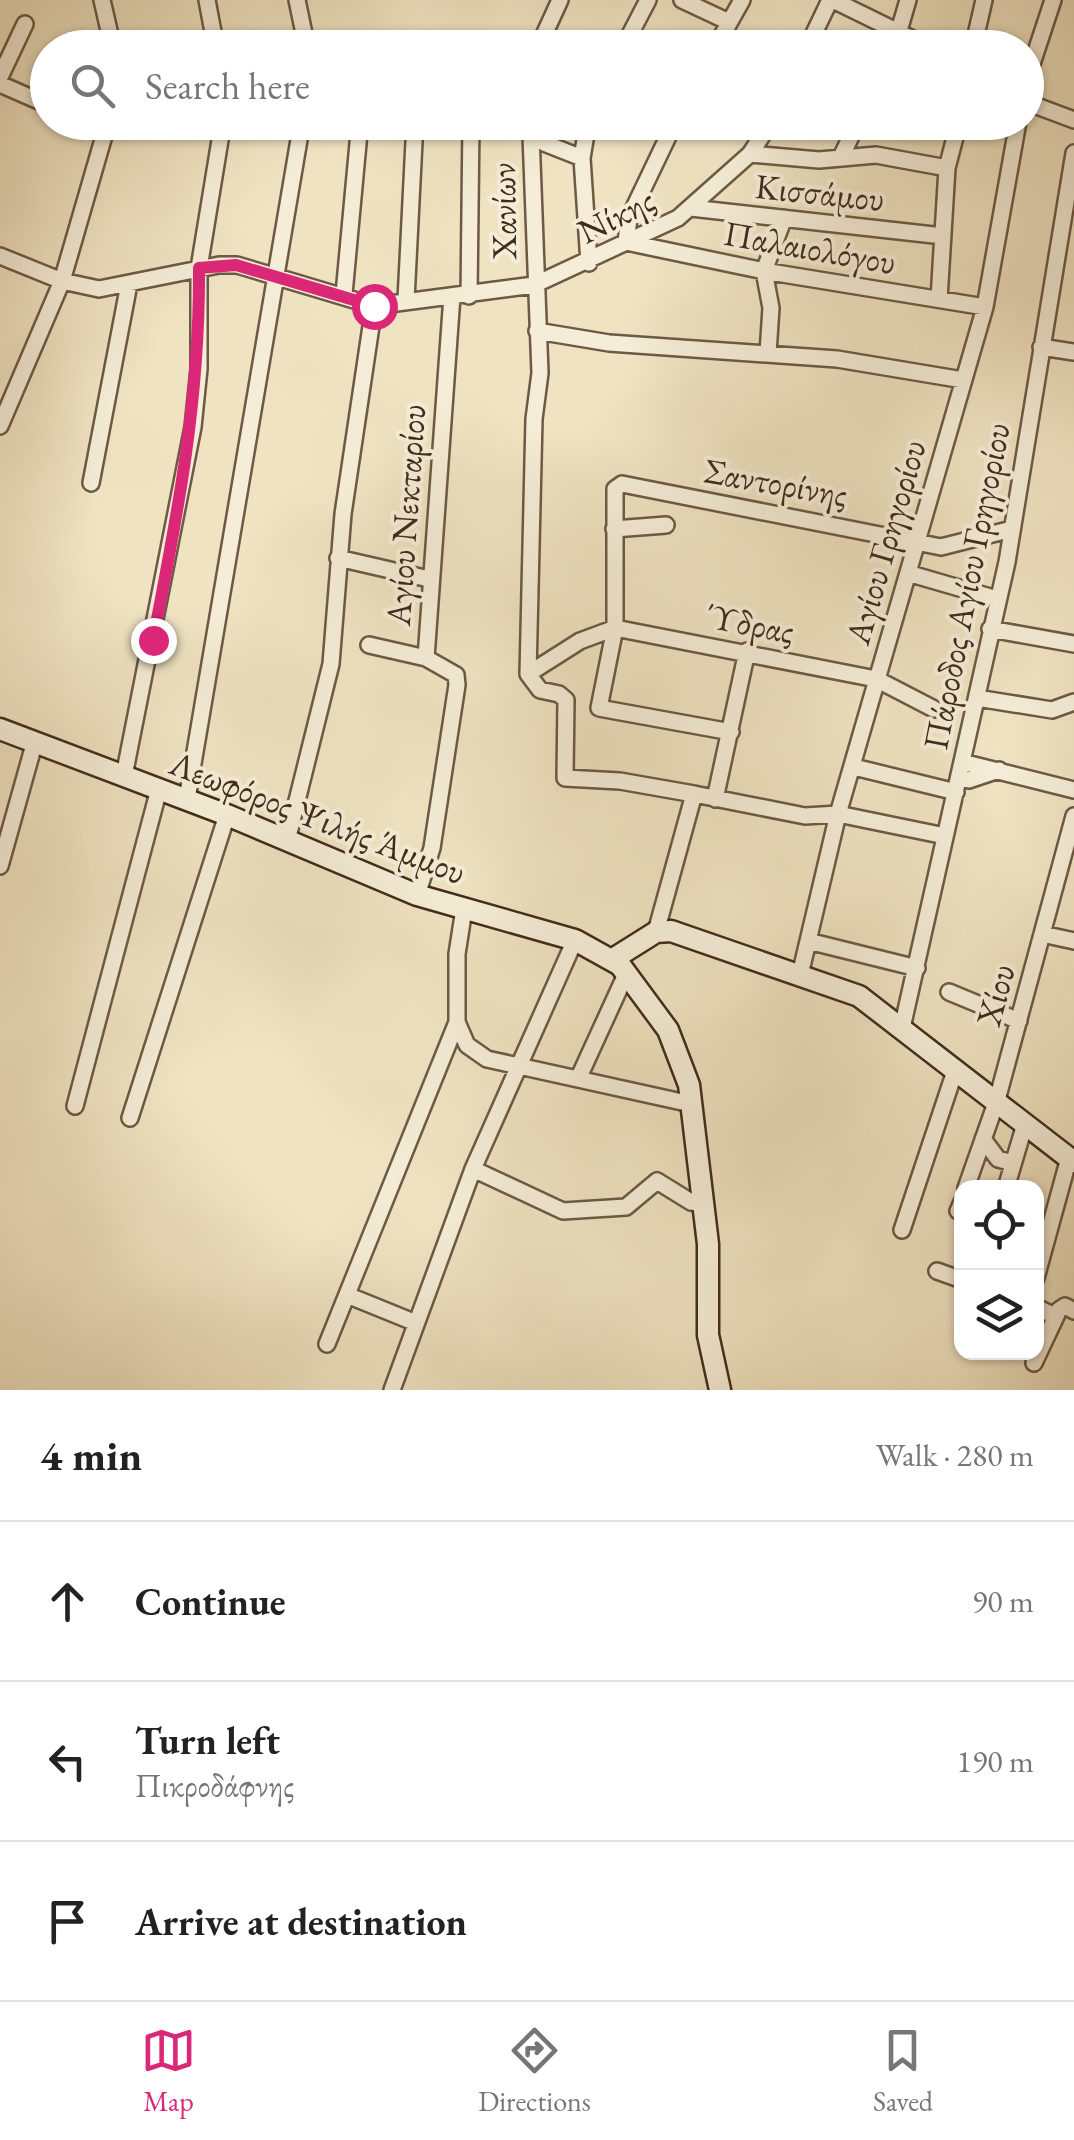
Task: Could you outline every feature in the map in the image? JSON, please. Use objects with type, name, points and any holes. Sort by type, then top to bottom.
[{"type":"street","points":[[102,0],[109,30]]},
{"type":"street","points":[[207,0],[213,30]]},
{"type":"street","points":[[297,0],[303,30]]},
{"type":"street","points":[[545,30],[560,0]]},
{"type":"street","points":[[632,30],[648,0]]},
{"type":"street","points":[[682,0],[729,22]]},
{"type":"street","points":[[725,30],[742,0]]},
{"type":"street","points":[[816,30],[831,0],[899,29],[908,0]]},
{"type":"street","points":[[977,30],[984,0]]},
{"type":"street","points":[[1043,30],[1053,0]]},
{"type":"street","points":[[25,24],[0,80],[30,96]]},
{"type":"street","points":[[1044,109],[1074,120]]},
{"type":"street","points":[[0,426],[62,281],[103,140]]},
{"type":"street","points":[[124,776],[192,427],[199,369],[199,268],[220,140]]},
{"type":"street","points":[[186,799],[299,140]]},
{"type":"street","points":[[344,294],[358,140]]},
{"type":"street","points":[[406,300],[414,140]]},
{"type":"street","name":"Αγίου Νεκταρίου","points":[[417,895],[432,848],[457,685],[456,675],[426,658],[429,580],[461,296],[470,140]]},
{"type":"street","name":"Χανίων","points":[[527,140],[540,373],[534,420],[528,674]]},
{"type":"street","points":[[548,140],[582,158]]},
{"type":"street","points":[[585,140],[582,158],[589,263]]},
{"type":"street","points":[[626,242],[629,218],[666,140]]},
{"type":"street","name":"Νίκης","points":[[374,306],[534,285],[589,263],[691,208],[750,154],[759,140]]},
{"type":"street","points":[[841,157],[849,140]]},
{"type":"street","points":[[939,299],[948,168],[955,140]]},
{"type":"street","name":"Αγίου Γρηγορίου","points":[[800,975],[838,814],[985,307],[1015,140]]},
{"type":"street","name":"Πάροδος Αγίου Γρηγορίου","points":[[902,1028],[1012,529],[1074,153]]},
{"type":"street","points":[[750,154],[819,160],[876,155],[948,168]]},
{"type":"street","name":"Κισσάμου","points":[[691,208],[943,236]]},
{"type":"street","points":[[768,353],[771,308],[764,271],[784,218]]},
{"type":"street","name":"Παλαιολόγου","points":[[626,242],[764,271],[985,307]]},
{"type":"street","points":[[0,256],[62,281],[99,289],[199,268],[236,265],[374,306],[338,558],[331,664],[287,841]]},
{"type":"street","points":[[91,483],[129,284]]},
{"type":"street","points":[[537,331],[609,342],[837,359],[963,380]]},
{"type":"street","points":[[1042,347],[1074,352]]},
{"type":"street","name":"Σαντορίνης","points":[[614,530],[612,502],[615,489],[622,484],[941,547],[1012,529]]},
{"type":"street","points":[[666,524],[614,530],[615,628],[599,708],[731,732]]},
{"type":"street","points":[[338,558],[429,580]]},
{"type":"street","points":[[910,574],[996,604],[1020,634]]},
{"type":"street","points":[[615,628],[580,641],[528,674],[540,690],[559,694],[566,700],[562,770],[571,781],[620,781],[805,816],[838,814],[945,836]]},
{"type":"street","name":"Ύδρας","points":[[615,628],[876,679],[934,708]]},
{"type":"street","points":[[990,629],[1074,644]]},
{"type":"street","points":[[369,645],[426,658]]},
{"type":"street","points":[[715,799],[747,651]]},
{"type":"street","points":[[977,698],[1071,709]]},
{"type":"street","name":"Λεωφόρος Ψιλής Άμμου","points":[[0,730],[228,815],[417,895],[575,940],[620,966]]},
{"type":"street","points":[[0,866],[35,741]]},
{"type":"street","points":[[854,768],[969,780],[999,770],[1074,790]]},
{"type":"street","points":[[75,1106],[159,789]]},
{"type":"street","points":[[579,1077],[620,966],[656,932],[694,794]]},
{"type":"street","points":[[130,1118],[228,815]]},
{"type":"street","name":"Χίου","points":[[969,1180],[997,1100],[1042,934],[1066,869],[1074,816]]},
{"type":"street","points":[[327,1344],[457,1022],[457,954],[464,910]]},
{"type":"street","points":[[656,932],[670,930],[859,996],[1072,1160],[1038,1270]]},
{"type":"street","points":[[1042,934],[1074,941]]},
{"type":"street","points":[[392,1390],[474,1169],[575,940]]},
{"type":"street","points":[[808,941],[917,968]]},
{"type":"street","points":[[620,966],[653,1004],[676,1046],[691,1104],[705,1204],[708,1335],[720,1390]]},
{"type":"street","points":[[950,992],[1019,1021]]},
{"type":"street","points":[[457,1022],[478,1056],[691,1104]]},
{"type":"street","points":[[902,1230],[956,1068]]},
{"type":"street","points":[[1008,1180],[1025,1124]]},
{"type":"street","points":[[983,1138],[998,1159],[1013,1162]]},
{"type":"street","points":[[474,1169],[562,1211],[626,1207],[648,1184],[657,1181],[667,1183],[692,1202],[705,1204]]},
{"type":"street","points":[[936,1271],[954,1277]]},
{"type":"street","points":[[347,1295],[416,1323]]},
{"type":"street","points":[[1034,1363],[1061,1307],[1074,1311]]},
{"type":"street","points":[[1044,1311],[1055,1316]]},
{"type":"route","points":[[153,640],[192,427],[199,369],[199,268],[236,265],[374,306]]}]
